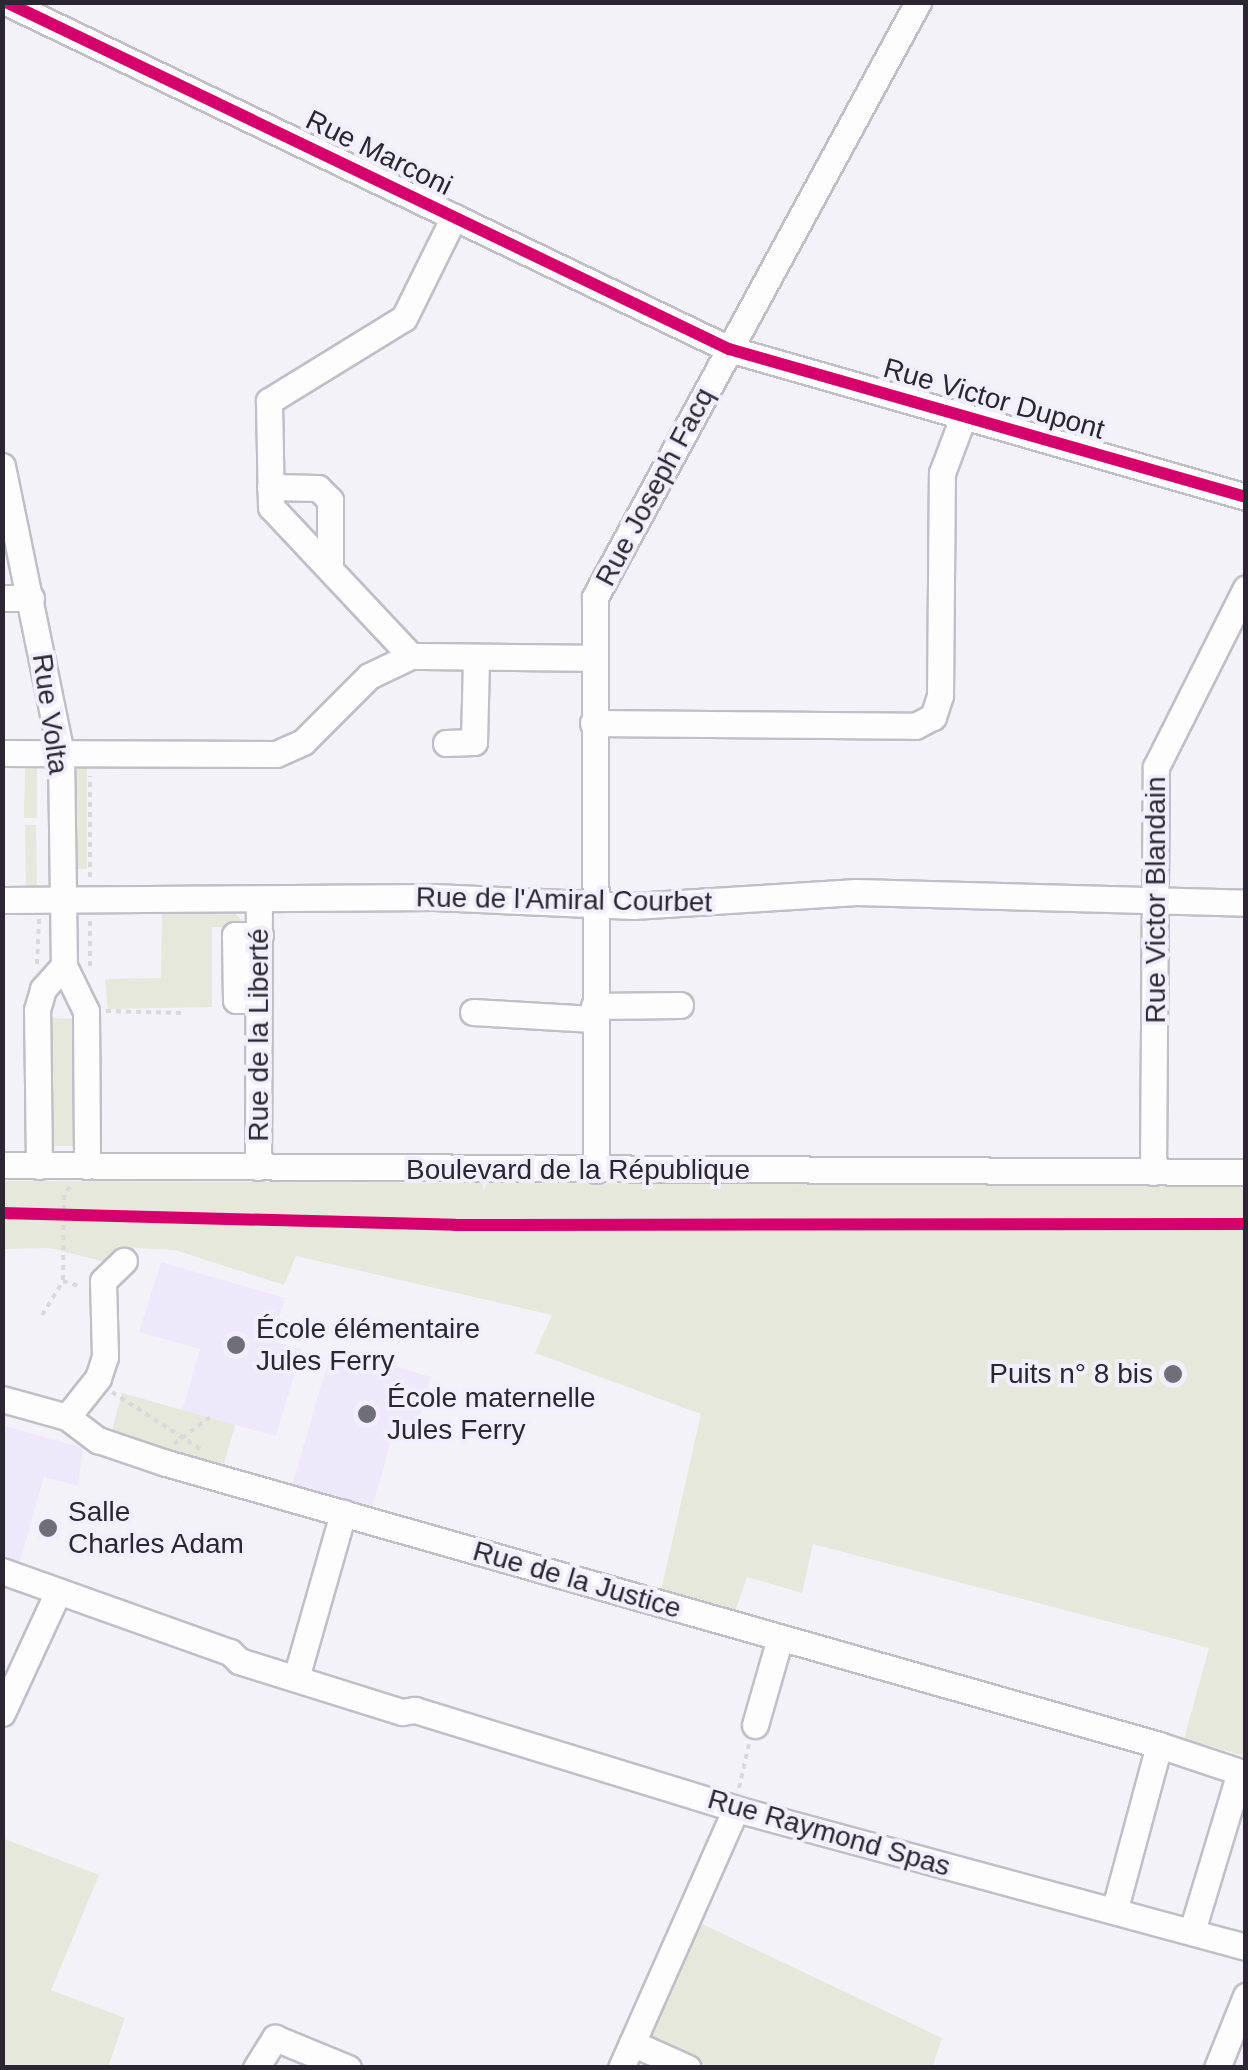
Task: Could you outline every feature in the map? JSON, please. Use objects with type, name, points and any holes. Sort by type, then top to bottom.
[{"type":"street","name":"Rue Marconi","points":[[6,2],[730,349]]},
{"type":"street","name":"Rue Joseph Facq","points":[[596,1170],[596,597],[918,2]]},
{"type":"street","points":[[411,656],[271,507],[269,400],[404,318],[454,217]]},
{"type":"street","name":"Rue Victor Dupont","points":[[730,349],[1246,497]]},
{"type":"street","points":[[594,723],[915,726],[933,717],[940,695],[942,472],[963,416]]},
{"type":"street","name":"Rue Volta","points":[[2,466],[60,754],[51,900],[64,966],[86,1011],[87,1166]]},
{"type":"street","points":[[270,487],[318,488],[330,500],[330,567]]},
{"type":"street","name":"Rue Victor Blandain","points":[[1153,1172],[1156,768],[1246,588]]},
{"type":"street","points":[[2,598],[31,598]]},
{"type":"street","points":[[2,754],[276,754],[303,742],[369,676],[411,656],[593,658]]},
{"type":"street","points":[[446,743],[474,742],[476,658]]},
{"type":"street","name":"Rue de l'Amiral Courbet","points":[[2,900],[260,902],[434,897],[596,904],[857,892],[1246,903]]},
{"type":"street","name":"Rue de la Liberté","points":[[258,1168],[260,902]]},
{"type":"street","points":[[39,1166],[38,1010],[43,990],[64,966]]},
{"type":"street","points":[[474,1012],[594,1013],[680,1005]]},
{"type":"street","name":"Boulevard de la République","points":[[2,1165],[1246,1172]]},
{"type":"street","points":[[67,1417],[98,1378],[105,1357],[103,1281],[124,1261]]},
{"type":"street","name":"Rue de la Justice","points":[[15,1395],[67,1417],[98,1440],[166,1463],[1160,1745],[1240,1772],[1192,1930]]},
{"type":"street","points":[[297,1673],[342,1513]]},
{"type":"street","name":"Rue Raymond Spas","points":[[2,1572],[230,1652],[240,1647],[297,1673],[404,1700],[415,1710],[736,1809],[1116,1908],[1246,1947]]},
{"type":"street","points":[[2,1713],[57,1594]]},
{"type":"street","points":[[755,1725],[780,1638]]},
{"type":"street","points":[[1116,1908],[1160,1745]]},
{"type":"street","points":[[620,2068],[736,1809]]},
{"type":"street","points":[[1217,2068],[1246,1996]]},
{"type":"street","points":[[256,2068],[275,2038],[348,2068]]},
{"type":"street","points":[[632,2043],[688,2068]]},
{"type":"path","points":[[90,754],[90,973]]},
{"type":"path","points":[[36,971],[51,900]]},
{"type":"path","points":[[104,995],[103,1012],[182,1013]]},
{"type":"path","points":[[42,1315],[63,1281],[64,1195],[87,1166]]},
{"type":"path","points":[[63,1281],[101,1292]]},
{"type":"path","points":[[98,1378],[119,1399],[182,1434],[231,1482]]},
{"type":"path","points":[[166,1463],[182,1434],[210,1417]]},
{"type":"path","points":[[736,1809],[755,1725]]},
{"type":"shaded area","points":[[73,763],[87,763],[87,869],[73,869]]},
{"type":"shaded area","points":[[25,764],[37,764],[37,818],[24,818]]},
{"type":"shaded area","points":[[25,825],[36,825],[37,888],[26,888]]},
{"type":"shaded area","points":[[233,911],[248,927],[212,927],[212,1007],[108,1009],[105,979],[161,978],[162,914]]},
{"type":"shaded area","points":[[47,1018],[80,1019],[74,1041],[78,1146],[49,1146],[53,1041],[47,1041]]},
{"type":"shaded area","points":[[3,1181],[1245,1186],[1245,1756],[1184,1739],[1209,1648],[813,1544],[802,1593],[747,1577],[735,1612],[661,1591],[701,1414],[535,1353],[552,1315],[296,1256],[284,1285],[175,1250],[135,1248],[110,1263],[50,1248],[3,1249]]},
{"type":"shaded area","name":"École élémentaire Jules Ferry","points":[[161,1262],[285,1298],[272,1341],[302,1349],[276,1436],[182,1411],[200,1349],[139,1332]]},
{"type":"shaded area","name":"École maternelle Jules Ferry","points":[[330,1354],[353,1354],[431,1377],[412,1442],[392,1437],[372,1509],[292,1486]]},
{"type":"shaded area","points":[[122,1393],[235,1425],[222,1471],[110,1438]]},
{"type":"shaded area","points":[[2,1425],[83,1448],[78,1486],[44,1477],[19,1565],[3,1557]]},
{"type":"shaded area","points":[[2,1838],[99,1875],[51,1990],[125,2018],[108,2067],[3,2067]]},
{"type":"shaded area","points":[[702,1924],[942,2038],[932,2068],[709,2067],[644,2039]]},
{"type":"cycle path","points":[[6,2],[729,349],[1246,497]]},
{"type":"cycle path","points":[[2,1213],[455,1225],[1246,1224]]},
{"type":"place","name":"École élémentaire Jules Ferry","points":[[236,1345]]},
{"type":"place","name":"Puits n° 8 bis","points":[[1173,1374]]},
{"type":"place","name":"École maternelle Jules Ferry","points":[[367,1414]]},
{"type":"place","name":"Salle Charles Adam","points":[[48,1528]]}]
